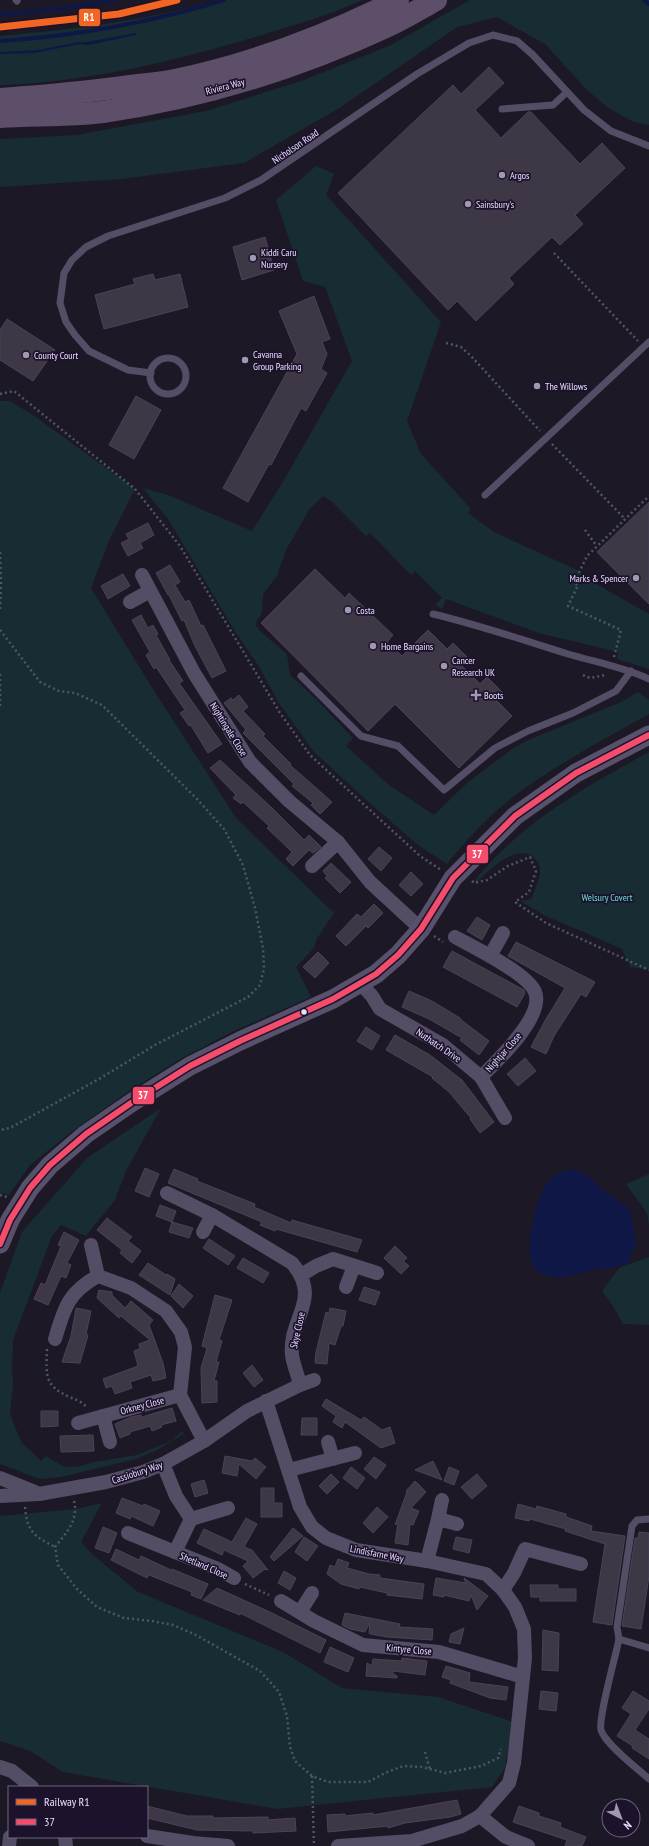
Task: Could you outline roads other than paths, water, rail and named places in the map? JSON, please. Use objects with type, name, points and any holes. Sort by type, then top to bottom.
[{"type":"main road","name":"Riviera Way","points":[[0,99],[102,90],[175,80],[240,63],[312,39],[365,17],[398,0]]},
{"type":"main road","name":"Riviera Way","points":[[0,117],[102,112],[191,95],[253,79],[326,53],[389,26],[436,0]]},
{"type":"street","name":"Nightingale Close","points":[[142,575],[194,674],[250,762],[289,801],[338,842],[370,882],[421,929]]},
{"type":"street","points":[[130,602],[150,591]]},
{"type":"street","points":[[0,1244],[10,1220],[30,1188],[50,1164],[86,1134],[131,1103],[190,1066],[260,1032],[334,999],[361,984],[398,955],[421,929],[455,875],[515,816],[576,773],[649,735]]},
{"type":"street","points":[[312,866],[338,842]]},
{"type":"street","points":[[490,956],[503,933]]},
{"type":"street","name":"Nightjar Close","points":[[455,937],[490,956],[529,982],[536,993],[535,1008],[524,1028],[510,1047],[481,1077]]},
{"type":"street","name":"Nuthatch Drive","points":[[361,984],[380,1008],[443,1045],[481,1077],[505,1118]]},
{"type":"street","name":"Skye Close","points":[[167,1194],[212,1215],[292,1263],[301,1275],[306,1296],[293,1339],[292,1355],[300,1385]]},
{"type":"street","points":[[203,1232],[212,1215]]},
{"type":"street","points":[[91,1245],[98,1276]]},
{"type":"street","points":[[301,1275],[316,1266],[333,1259],[377,1273]]},
{"type":"street","points":[[346,1287],[354,1266]]},
{"type":"street","points":[[55,1339],[70,1298],[89,1281],[98,1276],[132,1288],[166,1311],[181,1332],[185,1347],[180,1395],[204,1441]]},
{"type":"street","points":[[266,1401],[314,1380]]},
{"type":"street","name":"Orkney Close","points":[[110,1442],[91,1419],[180,1395]]},
{"type":"street","name":"Cassiobury Way","points":[[0,1496],[39,1494],[71,1487],[106,1482],[143,1472],[163,1464],[204,1441],[266,1401]]},
{"type":"street","name":"Lindisfarne Way","points":[[266,1401],[300,1507],[312,1527],[326,1538],[356,1550],[427,1561],[486,1574],[503,1590],[515,1607],[524,1629],[525,1658],[516,1732],[514,1763],[508,1783],[480,1816]]},
{"type":"street","points":[[328,1442],[333,1459]]},
{"type":"street","points":[[289,1470],[355,1453]]},
{"type":"street","points":[[163,1464],[176,1496],[191,1519],[228,1508]]},
{"type":"street","points":[[0,1478],[39,1494]]},
{"type":"street","points":[[427,1561],[442,1500]]},
{"type":"street","points":[[438,1518],[457,1524]]},
{"type":"street","name":"Shetland Close","points":[[175,1552],[191,1519]]},
{"type":"street","name":"Shetland Close","points":[[128,1533],[218,1569],[234,1578]]},
{"type":"street","points":[[503,1590],[514,1573],[525,1549],[581,1564]]},
{"type":"street","points":[[300,1612],[312,1593]]},
{"type":"street","name":"Kintyre Close","points":[[280,1600],[363,1645],[439,1652],[523,1677]]},
{"type":"street","points":[[0,1767],[12,1771],[31,1786]]},
{"type":"street","points":[[338,1846],[412,1841],[462,1826],[480,1816],[506,1837],[528,1846]]},
{"type":"street","points":[[148,1836],[193,1843],[228,1846]]},
{"type":"lane","name":"Nicholson Road","points":[[150,373],[128,370],[89,351],[66,322],[60,303],[64,274],[72,260],[86,247],[108,236],[225,198],[261,180],[417,74],[469,43],[493,35],[517,41],[533,55],[584,110],[611,131],[649,146]]},
{"type":"lane","points":[[502,109],[554,105],[567,92]]},
{"type":"lane","points":[[485,495],[646,345]]},
{"type":"lane","points":[[166,358],[176,360],[185,368],[185,383],[180,390],[175,393],[166,394],[155,389],[152,384],[150,373],[155,364],[160,360],[166,358]]},
{"type":"lane","points":[[433,614],[464,621],[569,654],[631,671],[649,679]]},
{"type":"lane","points":[[301,676],[361,736],[398,746],[444,790],[496,748],[528,731],[573,713],[616,691],[631,671]]},
{"type":"lane","points":[[649,1519],[637,1520],[632,1526],[617,1627],[619,1639],[602,1717],[601,1731],[611,1745],[649,1779]]},
{"type":"lane","points":[[619,1639],[649,1648]]},
{"type":"waterway","points":[[0,15],[66,8],[114,0]]},
{"type":"waterway","points":[[0,41],[57,36],[114,27],[169,15],[224,0]]},
{"type":"waterway","points":[[644,0],[649,4]]},
{"type":"rail line","name":"R1","points":[[0,27],[119,14],[177,0]]},
{"type":"place","name":"Argos","points":[[502,175]]},
{"type":"place","name":"Sainsbury's","points":[[468,204]]},
{"type":"place","name":"Kiddi Caru Nursery","points":[[253,258]]},
{"type":"place","name":"County Court","points":[[26,355]]},
{"type":"place","name":"Cavanna Group Parking","points":[[245,360]]},
{"type":"place","name":"The Willows","points":[[537,386]]},
{"type":"place","name":"Marks & Spencer","points":[[636,578]]},
{"type":"place","name":"Costa","points":[[348,610]]},
{"type":"place","name":"Home Bargains","points":[[373,646]]},
{"type":"place","name":"Cancer Research UK","points":[[444,666]]},
{"type":"place","name":"Boots","points":[[476,695]]},
{"type":"park label","name":"Welsury Covert","points":[[607,897]]}]
